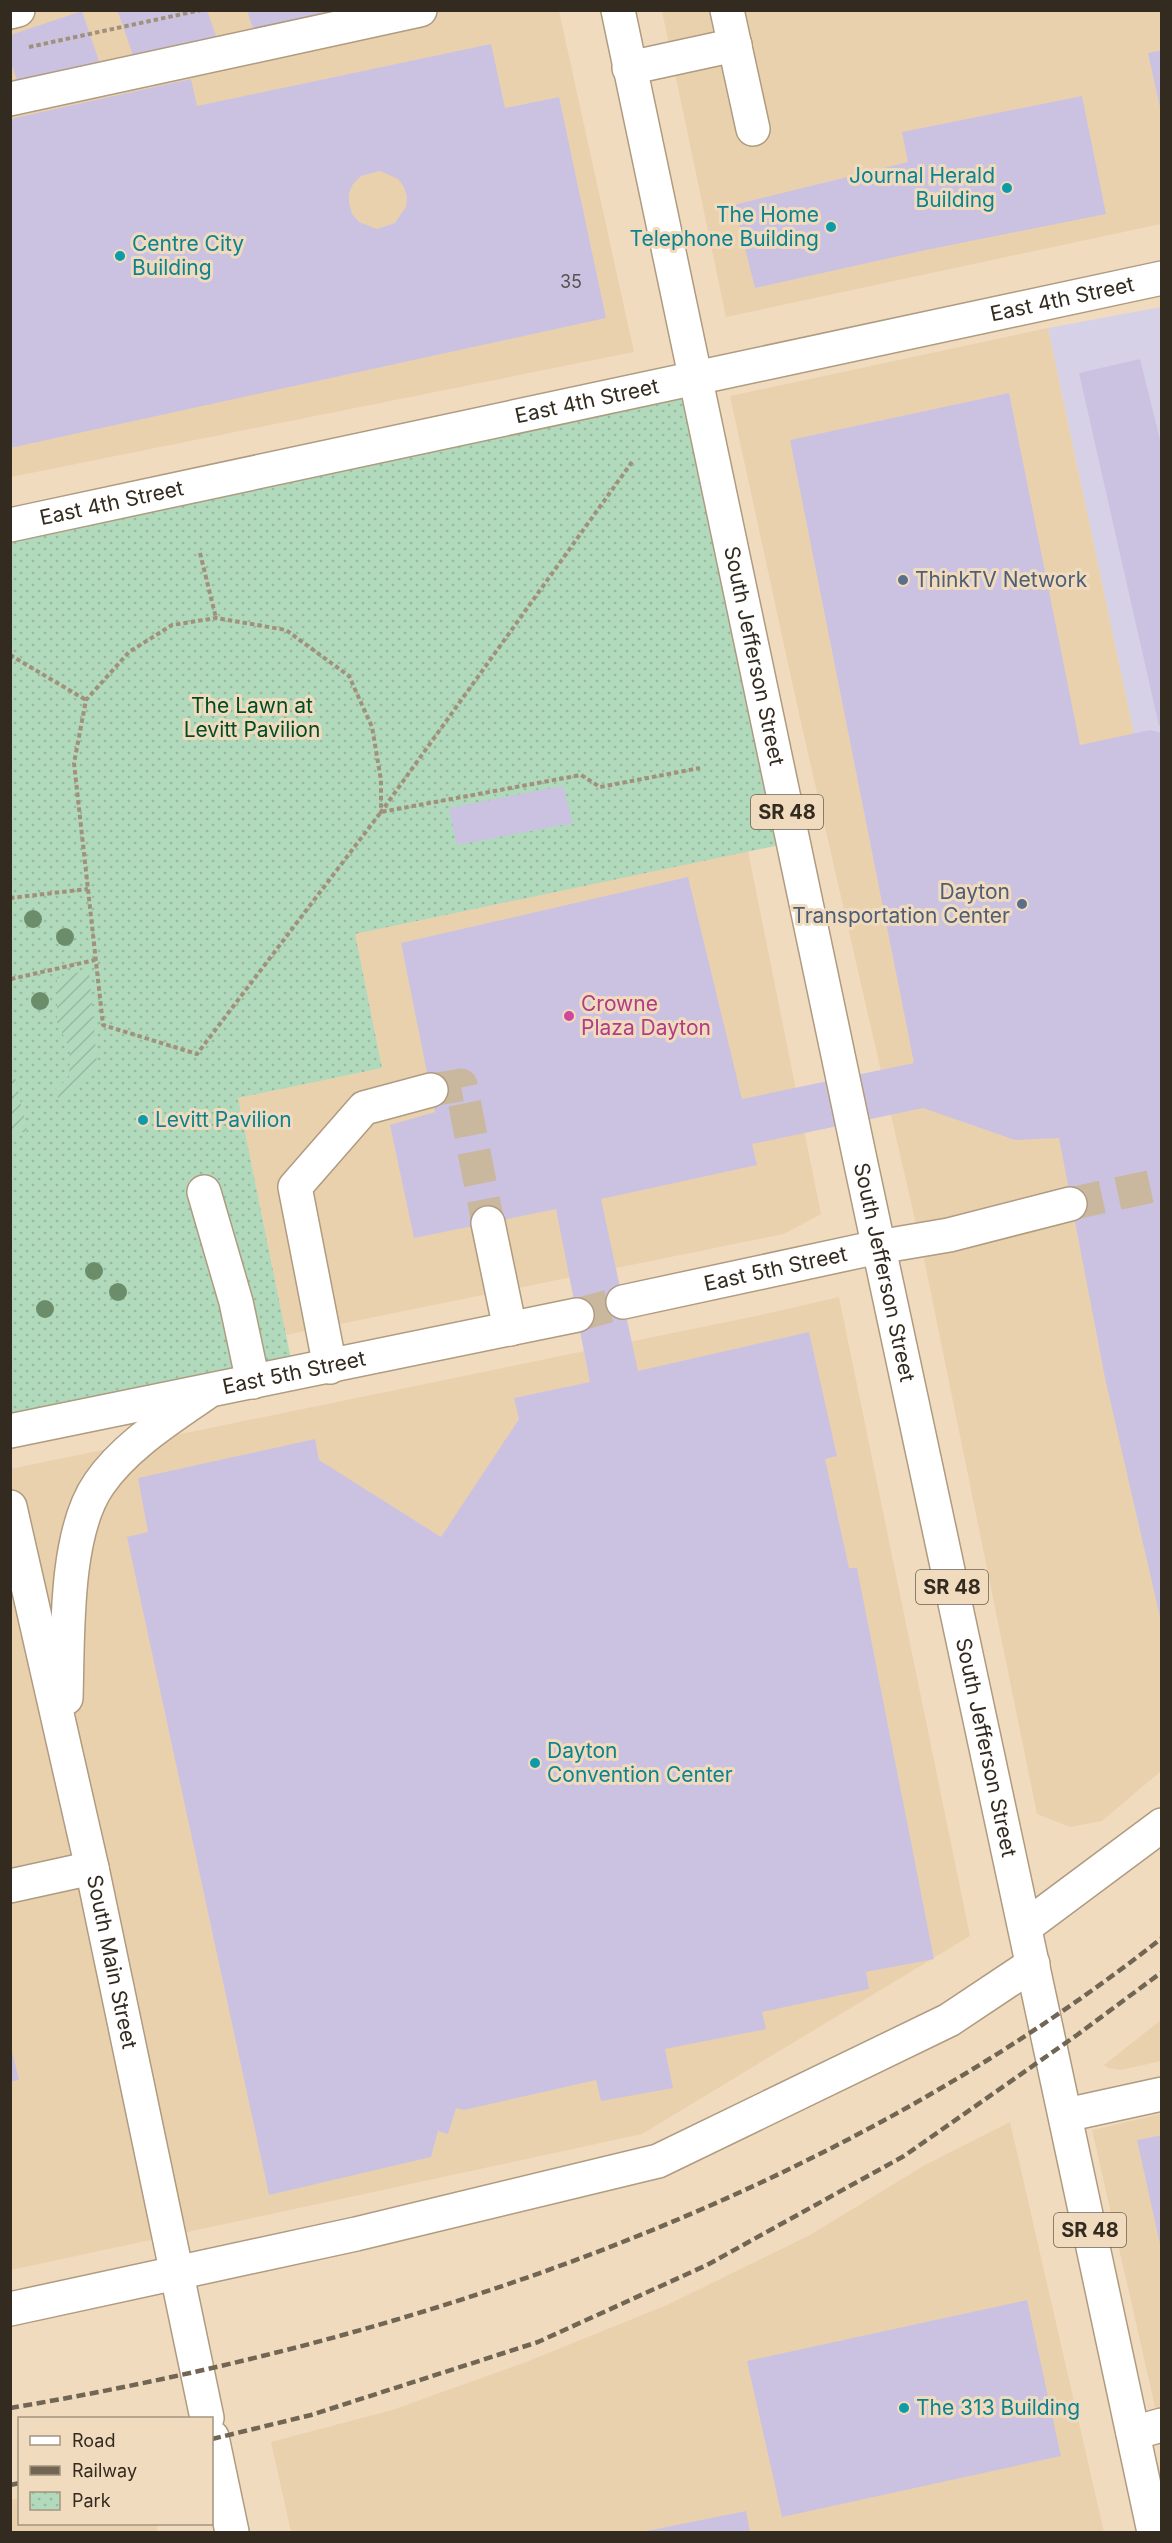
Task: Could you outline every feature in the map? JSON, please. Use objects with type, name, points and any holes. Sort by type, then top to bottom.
[{"type":"main road","points":[[10,12],[18,10]]},
{"type":"main road","points":[[10,99],[420,10]]},
{"type":"main road","name":"South Jefferson Street","points":[[618,10],[878,1247],[1025,1928],[1066,2115],[1147,2429],[1154,2532]]},
{"type":"main road","points":[[727,10],[753,129]]},
{"type":"main road","points":[[629,68],[735,45]]},
{"type":"main road","name":"East 4th Street","points":[[10,525],[1161,278]]},
{"type":"main road","points":[[330,1367],[294,1187],[364,1108],[431,1090]]},
{"type":"main road","points":[[204,1192],[236,1302],[253,1382]]},
{"type":"main road","name":"East 5th Street","points":[[623,1302],[878,1247],[949,1235],[1070,1203]]},
{"type":"main road","points":[[488,1222],[510,1329]]},
{"type":"main road","name":"East 5th Street","points":[[10,1431],[206,1393],[577,1315]]},
{"type":"main road","points":[[65,1748],[69,1596],[80,1526],[91,1497],[100,1482],[128,1452],[206,1393]]},
{"type":"main road","name":"South Main Street","points":[[10,1507],[92,1868],[207,2417]]},
{"type":"main road","points":[[1025,1928],[1161,1825]]},
{"type":"main road","points":[[10,1886],[92,1868]]},
{"type":"main road","points":[[10,2309],[356,2234],[658,2161],[949,2020],[1033,1964]]},
{"type":"main road","points":[[1066,2115],[1161,2094]]},
{"type":"main road","points":[[213,2442],[232,2532]]},
{"type":"path","points":[[22,49],[201,10]]},
{"type":"path","points":[[381,812],[381,780],[372,727],[349,676],[286,630],[216,618],[172,626],[129,651],[86,700],[74,763],[103,1025],[197,1054],[381,812],[632,462]]},
{"type":"path","points":[[201,553],[216,618]]},
{"type":"path","points":[[10,655],[86,700]]},
{"type":"path","points":[[381,812],[580,775],[600,787],[700,768]]},
{"type":"path","points":[[10,898],[88,889]]},
{"type":"path","points":[[11,979],[95,960]]},
{"type":"shaded area","points":[[11,11],[559,11],[634,352],[11,477]]},
{"type":"shaded area","points":[[662,11],[1161,11],[1161,224],[726,317]]},
{"type":"shaded area","points":[[1161,307],[1161,738],[1136,743],[1048,328]]},
{"type":"shaded area","points":[[1048,328],[1136,742],[1161,738],[1161,1771],[1102,1821],[1070,1827],[1037,1814],[924,1259],[797,705],[730,396]]},
{"type":"shaded area","points":[[748,851],[821,1214],[784,1234],[286,1335],[238,1098],[382,1068],[354,934]]},
{"type":"shaded area","name":"Dayton Convention Center","points":[[839,1297],[970,1936],[642,2134],[11,2270],[10,1469]]},
{"type":"shaded area","points":[[1161,2020],[1161,2061],[1121,2070],[1104,2065]]},
{"type":"shaded area","points":[[1161,2114],[1161,2433],[1092,2130]]},
{"type":"shaded area","points":[[1010,2122],[1104,2532],[291,2532],[271,2442],[392,2410],[526,2362],[667,2305],[810,2235],[925,2165]]},
{"type":"shaded area","points":[[18,2498],[18,2525],[156,2525],[158,2532],[11,2532],[11,2500]]},
{"type":"green space","name":"The Lawn at Levitt Pavilion","points":[[695,379],[794,842],[355,934],[382,1068],[238,1098],[294,1374],[10,1431],[10,525]]},
{"type":"green space","points":[[89,970],[97,1065],[59,1102],[56,1088],[69,1078],[70,1049],[57,1022],[57,977]]},
{"type":"green space","points":[[15,1077],[27,1131],[11,1135],[11,1078]]},
{"type":"building","points":[[122,10],[207,10],[217,39],[137,67],[118,12]]},
{"type":"building","points":[[247,10],[337,10],[339,16],[257,42]]},
{"type":"building","points":[[82,11],[101,67],[22,93],[10,61],[10,35]]},
{"type":"building","points":[[491,44],[505,108],[559,97],[606,318],[10,448],[10,119],[191,79],[197,106]],"holes":[[[380,171],[398,179],[407,197],[406,207],[395,223],[377,229],[359,222],[352,214],[349,203],[349,193],[353,184],[361,176]]]},
{"type":"building","points":[[1162,50],[1162,111],[1161,112],[1148,53]]},
{"type":"building","points":[[1082,96],[1106,214],[926,250],[755,288],[734,205],[908,162],[902,132]]},
{"type":"building","points":[[1140,359],[1162,448],[1162,725],[1159,726],[1079,373]]},
{"type":"building","points":[[1009,393],[1080,745],[1150,730],[1162,733],[1162,1626],[1105,1378],[1059,1138],[1015,1140],[923,1108],[752,1144],[757,1165],[601,1199],[638,1371],[809,1332],[837,1456],[825,1459],[849,1568],[857,1568],[934,1959],[866,1972],[869,1989],[762,2012],[766,2029],[665,2049],[673,2088],[601,2101],[596,2080],[464,2110],[456,2108],[448,2134],[438,2131],[431,2157],[269,2195],[127,1537],[148,1532],[138,1478],[315,1439],[319,1460],[441,1537],[519,1419],[514,1398],[590,1382],[556,1209],[414,1238],[390,1125],[435,1112],[401,943],[688,877],[742,1099],[914,1063],[790,440]]},
{"type":"building","points":[[563,786],[573,823],[457,845],[449,808]]},
{"type":"building","points":[[10,2043],[19,2080],[10,2082]]},
{"type":"building","points":[[1162,2135],[1162,2249],[1161,2249],[1137,2140]]},
{"type":"building","name":"The 313 Building","points":[[1027,2300],[1061,2456],[782,2517],[747,2361]]},
{"type":"building","points":[[746,2511],[750,2532],[646,2532],[646,2531]]},
{"type":"tunnel","points":[[431,1090],[461,1085],[488,1223]]},
{"type":"tunnel","points":[[1070,1204],[1162,1184]]},
{"type":"tunnel","points":[[577,1315],[623,1302]]},
{"type":"railway","points":[[10,2408],[164,2379],[317,2342],[468,2298],[616,2245],[760,2183],[900,2111],[1034,2030],[1162,1938]]},
{"type":"railway","points":[[213,2439],[311,2415],[538,2342],[707,2265],[904,2156],[1077,2035],[1162,1972]]},
{"type":"railway","points":[[10,2485],[18,2483]]},
{"type":"place","name":"Journal Herald Building","points":[[1007,188]]},
{"type":"place","name":"The Home Telephone Building","points":[[831,227]]},
{"type":"place","name":"Centre City Building","points":[[120,256]]},
{"type":"place","name":"ThinkTV Network","points":[[903,580]]},
{"type":"place","name":"Dayton Transportation Center","points":[[1022,904]]},
{"type":"place","name":"Crowne Plaza Dayton","points":[[569,1016]]},
{"type":"place","name":"Levitt Pavilion","points":[[143,1120]]},
{"type":"place","name":"Dayton Convention Center","points":[[535,1763]]},
{"type":"place","name":"The 313 Building","points":[[904,2408]]}]
